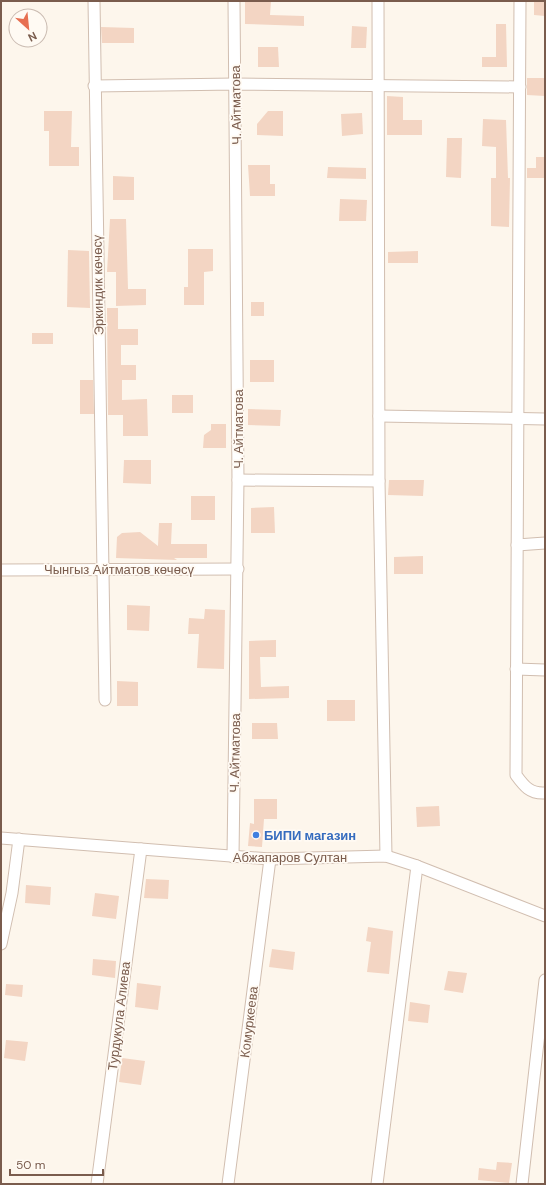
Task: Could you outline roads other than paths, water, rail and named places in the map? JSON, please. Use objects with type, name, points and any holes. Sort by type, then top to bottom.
[{"type":"street","name":"Эркиндик көчөсү","points":[[94,1],[94,86],[104,569],[105,700]]},
{"type":"street","name":"Ч. Айтматова","points":[[233,857],[238,569],[234,1]]},
{"type":"street","points":[[378,1],[379,480],[386,856]]},
{"type":"street","points":[[520,1],[516,775],[525,788],[538,793],[545,793]]},
{"type":"street","points":[[94,86],[235,84],[520,87]]},
{"type":"street","points":[[379,416],[545,419]]},
{"type":"street","points":[[238,480],[379,480]]},
{"type":"street","points":[[516,544],[545,543]]},
{"type":"street","name":"Чынгыз Айтматов көчөсү","points":[[1,570],[238,569]]},
{"type":"street","points":[[516,669],[545,670]]},
{"type":"street","name":"Абжапаров Султан","points":[[1,838],[270,859],[386,856],[417,866],[545,916]]},
{"type":"street","points":[[1,944],[12,893],[19,839]]},
{"type":"street","name":"Турдукула Алиева","points":[[97,1184],[141,849]]},
{"type":"street","name":"Комуркеева","points":[[228,1184],[270,859]]},
{"type":"street","points":[[377,1184],[417,866]]},
{"type":"street","points":[[522,1184],[545,980]]},
{"type":"place","name":"БИПИ магазин","points":[[256,835]]}]
